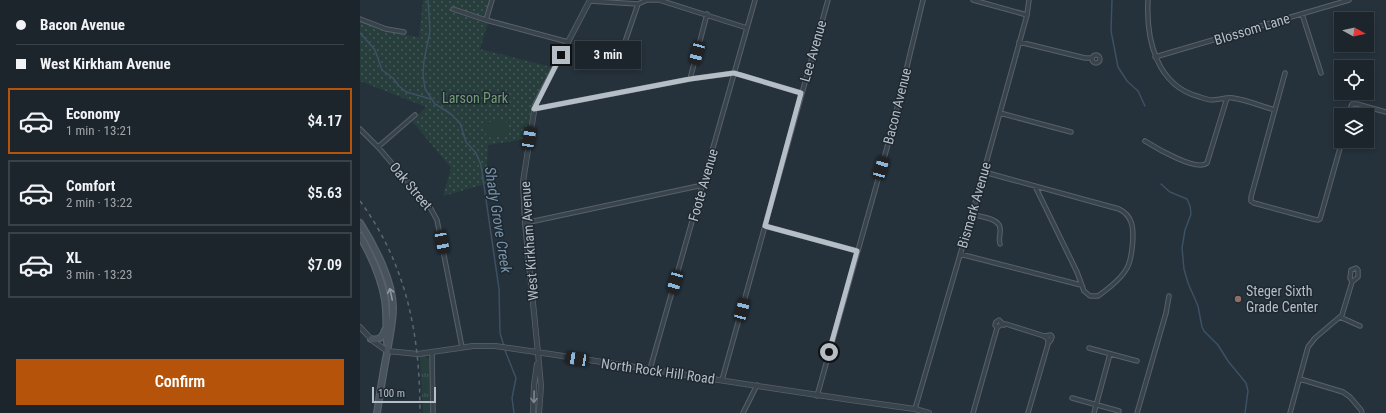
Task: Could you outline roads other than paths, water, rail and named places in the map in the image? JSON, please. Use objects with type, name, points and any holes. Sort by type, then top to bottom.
[{"type":"main road","points":[[360,223],[378,258],[389,286],[392,299],[393,317],[377,413]]},
{"type":"main road","points":[[360,236],[380,279],[385,300],[387,351]]},
{"type":"main road","points":[[371,338],[375,340],[380,338],[386,327]]},
{"type":"street","points":[[486,20],[492,0]]},
{"type":"street","points":[[590,0],[638,4],[647,0],[659,0],[708,14],[747,28]]},
{"type":"street","name":"West Kirkham Avenue","points":[[539,413],[540,386],[538,353],[525,223],[523,182],[534,109],[590,0]]},
{"type":"street","name":"Foote Avenue","points":[[650,369],[755,0]]},
{"type":"street","name":"Lee Avenue","points":[[722,380],[828,0]]},
{"type":"street","name":"Bacon Avenue","points":[[817,396],[890,137],[923,0]]},
{"type":"street","points":[[973,0],[1026,15]]},
{"type":"street","name":"Bismark Avenue","points":[[916,409],[984,172],[1029,0]]},
{"type":"street","points":[[1148,0],[1147,17],[1149,35],[1155,57],[1162,70],[1179,88],[1189,94],[1211,100],[1227,98],[1240,99],[1275,110]]},
{"type":"street","name":"Blossom Lane","points":[[1155,57],[1349,0]]},
{"type":"street","points":[[621,55],[638,4]]},
{"type":"street","points":[[453,9],[486,20],[568,42]]},
{"type":"street","points":[[690,79],[708,14]]},
{"type":"street","points":[[1302,14],[1321,73]]},
{"type":"street","points":[[360,18],[386,29],[404,32]]},
{"type":"street","points":[[1019,42],[1085,58],[1091,58]]},
{"type":"street","points":[[534,109],[690,79],[734,73],[801,93]]},
{"type":"street","points":[[1285,73],[1251,200],[1254,203],[1313,219],[1320,219],[1322,217],[1340,148]]},
{"type":"street","points":[[1145,141],[1174,157],[1201,166],[1207,163],[1227,98]]},
{"type":"street","points":[[1351,108],[1352,104],[1372,108]]},
{"type":"street","points":[[1374,109],[1386,112]]},
{"type":"street","points":[[1000,113],[1071,132]]},
{"type":"street","points":[[378,147],[415,115]]},
{"type":"street","name":"Oak Street","points":[[360,130],[378,147],[431,209],[437,220],[462,347]]},
{"type":"street","points":[[984,172],[1119,209],[1129,217],[1132,224],[1132,231],[1130,261],[1127,269],[1098,296],[1090,296],[1084,291],[1077,272],[1035,186]]},
{"type":"street","points":[[525,223],[703,185]]},
{"type":"street","points":[[972,214],[995,221],[999,225],[1000,244]]},
{"type":"street","points":[[765,226],[857,251]]},
{"type":"street","points":[[960,254],[1081,285]]},
{"type":"street","points":[[1290,413],[1308,347],[1315,338],[1342,315],[1352,282]]},
{"type":"street","points":[[1137,413],[1166,313],[1169,296]]},
{"type":"street","points":[[1340,317],[1360,326]]},
{"type":"street","points":[[360,326],[371,338],[387,351]]},
{"type":"street","points":[[973,413],[1000,326],[1044,336],[1048,341],[1028,413]]},
{"type":"street","name":"North Rock Hill Road","points":[[387,351],[410,354],[462,347],[480,346],[512,348],[757,385],[817,396],[916,409],[929,413]]},
{"type":"street","points":[[1089,348],[1138,361]]},
{"type":"street","points":[[432,352],[433,413]]},
{"type":"street","name":"West Kirkham Avenue","points":[[533,413],[534,385],[538,353]]},
{"type":"street","points":[[1094,413],[1110,354]]},
{"type":"street","points":[[1300,379],[1344,392],[1350,397],[1362,413]]},
{"type":"street","points":[[743,413],[757,385]]},
{"type":"street","points":[[1072,398],[1119,411]]},
{"type":"waterway","name":"Shady Grove Creek","points":[[428,0],[430,31],[424,61],[423,75],[425,89],[435,104],[451,114],[460,123],[466,142],[476,153],[481,165],[499,289],[500,333],[516,378],[512,398],[514,413]]},
{"type":"waterway","points":[[1112,0],[1111,31],[1118,67],[1127,81],[1138,91],[1145,106]]},
{"type":"waterway","points":[[360,33],[375,50],[382,70],[393,78],[399,86],[406,92],[431,99]]},
{"type":"waterway","points":[[1161,184],[1170,192],[1187,199],[1190,206],[1191,214],[1185,230],[1182,248],[1184,269],[1188,283],[1198,306],[1204,331],[1218,345],[1228,361],[1246,383],[1248,391],[1245,413]]},
{"type":"railway","points":[[360,201],[376,225],[389,250],[400,276],[408,302],[417,356],[420,413]]},
{"type":"place","name":"Steger Sixth Grade Center","points":[[1238,299]]},
{"type":"park label","name":"Larson Park","points":[[475,98]]}]
